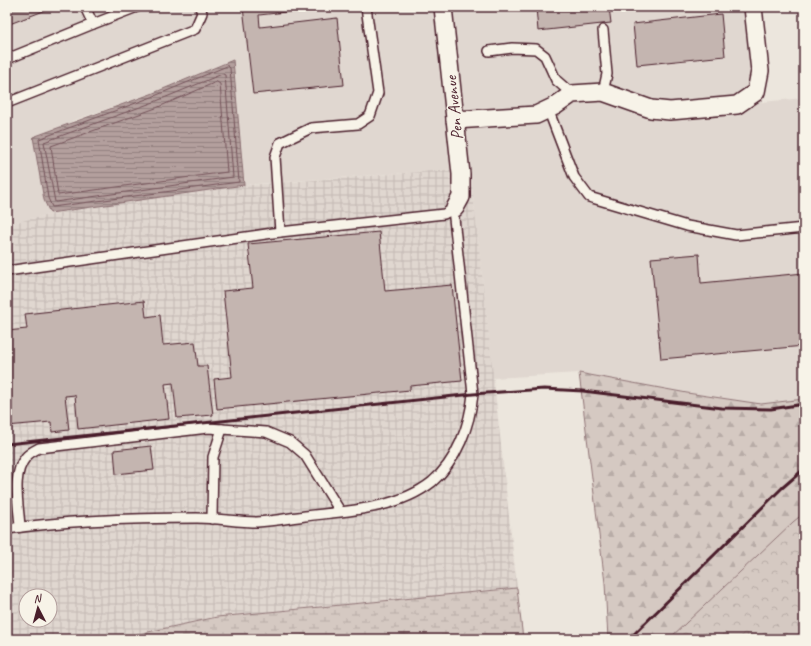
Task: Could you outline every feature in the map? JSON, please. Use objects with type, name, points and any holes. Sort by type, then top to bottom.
[{"type":"street","name":"Pen Avenue","points":[[443,7],[461,174],[460,196],[454,208]]},
{"type":"street","points":[[455,120],[536,115],[572,94],[603,92],[651,109],[670,111],[737,105],[756,92],[760,71],[753,7]]},
{"type":"lane","points":[[85,7],[93,24]]},
{"type":"lane","points":[[7,59],[137,7]]},
{"type":"lane","points":[[280,232],[275,156],[280,143],[311,128],[358,124],[370,116],[378,93],[366,7]]},
{"type":"lane","points":[[7,103],[195,29],[202,9]]},
{"type":"lane","points":[[603,30],[607,74],[603,92]]},
{"type":"lane","points":[[489,51],[512,48],[536,48],[545,56],[556,80],[572,94]]},
{"type":"lane","points":[[548,109],[574,177],[589,196],[687,226],[736,235],[804,228]]},
{"type":"lane","points":[[7,271],[280,232],[444,214],[454,208],[473,394],[472,410],[467,426],[455,453],[440,474],[431,482],[415,492],[386,504],[258,522],[212,519],[92,521],[7,529]]},
{"type":"lane","points":[[20,527],[18,485],[20,466],[27,456],[39,448],[208,428],[266,432],[290,442],[305,455],[340,511]]},
{"type":"lane","points":[[212,519],[213,457],[222,429]]},
{"type":"shaded area","points":[[7,7],[752,7],[762,102],[804,98],[804,399],[761,404],[687,393],[579,373],[493,378],[470,168],[244,185],[233,60],[151,94],[72,121],[50,213],[81,208],[7,224]]},
{"type":"shaded area","points":[[470,168],[517,588],[217,617],[116,639],[7,639],[7,224],[81,208],[236,186]]},
{"type":"green space","points":[[579,373],[687,393],[761,404],[804,399],[804,639],[608,639],[605,583]]},
{"type":"green space","points":[[804,513],[804,639],[669,639],[793,522]]},
{"type":"green space","points":[[517,588],[523,639],[116,639],[217,617]]},
{"type":"water","points":[[233,60],[244,185],[50,213],[44,200],[33,137],[151,94]]},
{"type":"building","points":[[7,7],[54,7],[7,25]]},
{"type":"building","points":[[243,7],[331,7],[259,15],[260,27],[337,18],[344,85],[253,94]]},
{"type":"building","points":[[536,7],[609,7],[611,23],[538,31]]},
{"type":"building","points":[[721,14],[725,56],[637,65],[633,24]]},
{"type":"building","points":[[379,232],[385,291],[452,285],[462,381],[410,386],[410,390],[217,409],[214,379],[232,377],[223,291],[253,288],[248,244]]},
{"type":"building","points":[[699,254],[701,283],[804,273],[804,346],[661,359],[651,258]]},
{"type":"building","points":[[144,301],[146,317],[160,315],[163,345],[195,342],[198,366],[207,366],[213,415],[177,418],[173,383],[165,384],[169,419],[78,429],[75,395],[65,396],[69,430],[52,432],[51,422],[7,426],[7,331],[27,329],[25,314]]},
{"type":"building","points":[[151,446],[154,470],[116,474],[114,450]]},
{"type":"railway","points":[[7,444],[473,394],[544,389],[583,391],[722,408],[771,409],[804,404]]},
{"type":"railway","points":[[629,639],[782,488],[804,469]]}]
